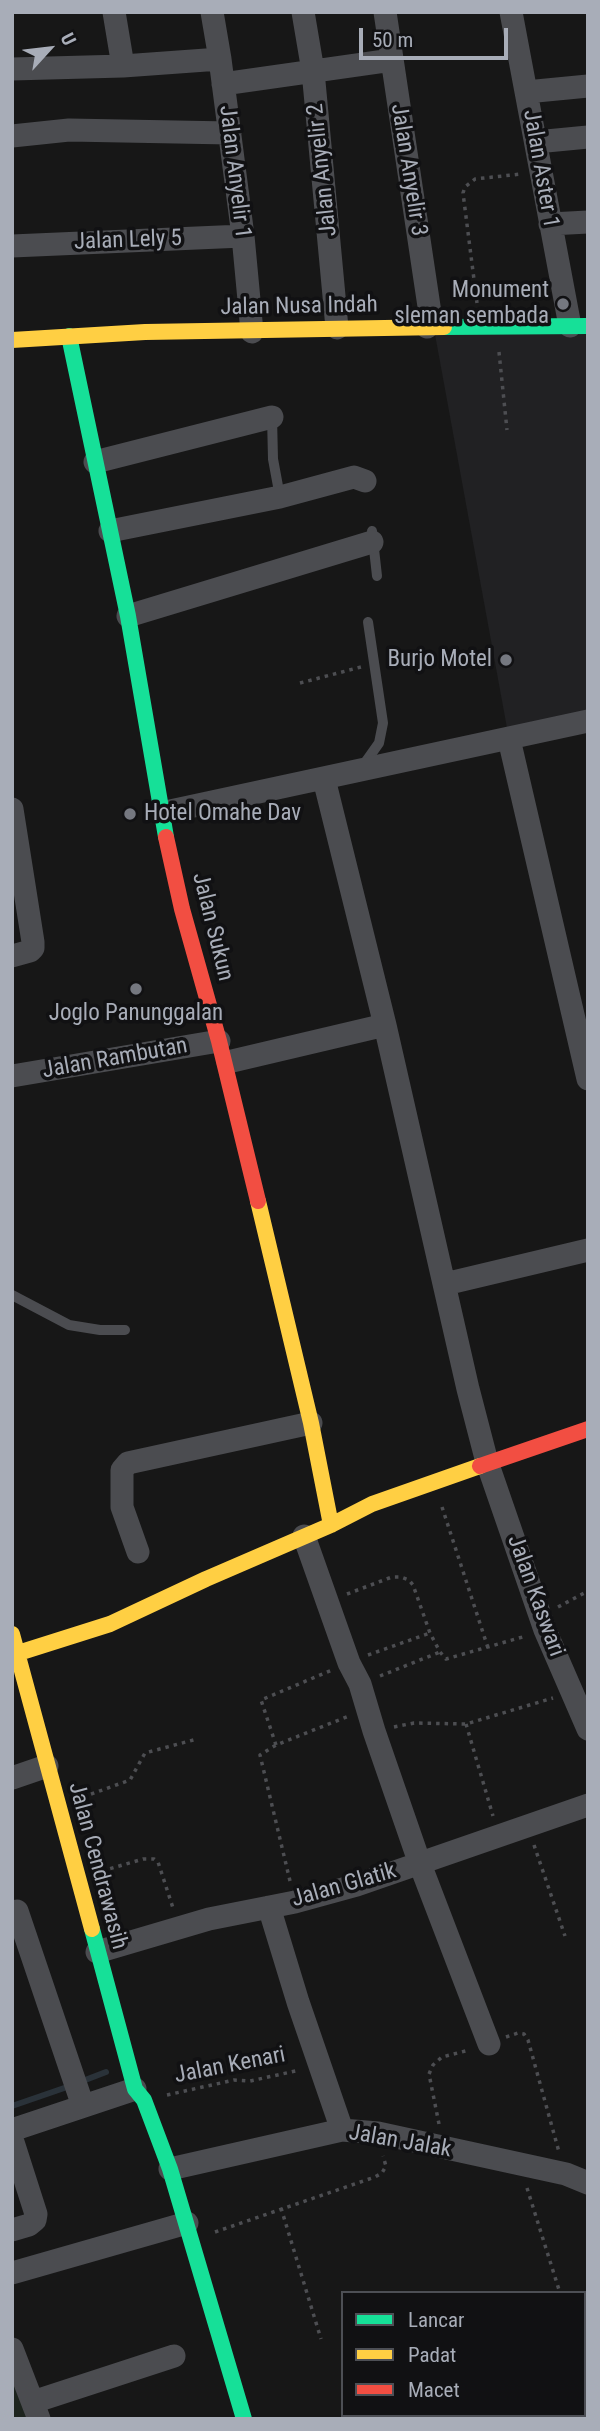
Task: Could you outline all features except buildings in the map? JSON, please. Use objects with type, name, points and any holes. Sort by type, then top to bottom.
[{"type":"street","points":[[114,12],[123,66]]},
{"type":"street","name":"Jalan Anyelir 1","points":[[212,12],[243,236],[252,332]]},
{"type":"street","name":"Jalan Anyelir 2","points":[[303,12],[313,71],[337,328]]},
{"type":"street","name":"Jalan Anyelir 3","points":[[385,12],[430,313],[427,327]]},
{"type":"street","name":"Jalan Aster 1","points":[[511,12],[550,224],[579,326]]},
{"type":"street","points":[[12,68],[123,66],[220,59]]},
{"type":"street","points":[[223,84],[392,61]]},
{"type":"street","points":[[526,92],[588,86]]},
{"type":"street","points":[[12,136],[69,131],[230,133]]},
{"type":"street","points":[[536,142],[588,137]]},
{"type":"street","points":[[550,224],[588,222]]},
{"type":"street","name":"Jalan Lely 5","points":[[12,246],[243,236]]},
{"type":"street","name":"Jalan Nusa Indah","points":[[12,340],[145,332],[579,326]]},
{"type":"street","name":"Jalan Sukun","points":[[69,336],[128,617],[161,813],[198,971],[224,1056],[273,1273],[311,1423],[331,1525]]},
{"type":"street","points":[[95,462],[272,417]]},
{"type":"street","points":[[110,531],[280,497],[354,477],[365,481]]},
{"type":"street","points":[[128,617],[372,536]]},
{"type":"street","points":[[161,813],[588,721]]},
{"type":"street","points":[[509,739],[588,1079]]},
{"type":"street","name":"Jalan Kaswari","points":[[324,779],[487,1462],[543,1623],[588,1729]]},
{"type":"street","points":[[12,809],[33,942],[30,951],[12,956]]},
{"type":"street","name":"Jalan Rambutan","points":[[12,1076],[224,1056],[384,1025]]},
{"type":"street","points":[[445,1284],[588,1250]]},
{"type":"street","points":[[138,1552],[122,1507],[122,1470],[128,1463],[311,1423]]},
{"type":"street","points":[[15,1655],[135,1614],[206,1579],[331,1525],[372,1503],[588,1429]]},
{"type":"street","points":[[304,1536],[349,1663],[360,1684],[420,1864],[489,2044]]},
{"type":"street","name":"Jalan Cendrawasih","points":[[12,1634],[15,1655],[97,1952],[140,2094],[170,2169],[190,2231],[208,2302],[244,2419]]},
{"type":"street","points":[[12,1778],[47,1766]]},
{"type":"street","name":"Jalan Glatik","points":[[97,1952],[179,1927],[295,1902],[420,1864],[588,1805]]},
{"type":"street","points":[[269,1907],[342,2130]]},
{"type":"street","points":[[17,1911],[83,2106]]},
{"type":"street","points":[[12,2230],[29,2225],[35,2220],[36,2214],[13,2128],[83,2106],[140,2094]]},
{"type":"street","name":"Jalan Jalak","points":[[170,2169],[342,2130],[378,2133],[566,2174],[588,2183]]},
{"type":"street","points":[[12,2273],[190,2231]]},
{"type":"street","points":[[12,2349],[36,2410],[174,2357]]},
{"type":"lane","points":[[272,417],[273,459],[280,497]]},
{"type":"lane","points":[[372,536],[377,576]]},
{"type":"lane","points":[[358,772],[379,743],[383,723],[368,622]]},
{"type":"lane","points":[[12,1295],[69,1325],[100,1330],[125,1330]]},
{"type":"path","points":[[507,430],[463,193],[465,187],[475,178],[508,177],[541,170]]},
{"type":"path","points":[[300,683],[373,664]]},
{"type":"path","points":[[434,1482],[488,1648]]},
{"type":"path","points":[[327,1602],[392,1577],[409,1580],[414,1585],[430,1633],[440,1652],[443,1657],[452,1659],[488,1648],[543,1623],[588,1591]]},
{"type":"path","points":[[360,1684],[440,1652]]},
{"type":"path","points":[[295,1902],[260,1755],[276,1745],[370,1720],[466,1724],[573,1691]]},
{"type":"path","points":[[261,1700],[276,1745]]},
{"type":"path","points":[[466,1724],[499,1836]]},
{"type":"path","points":[[58,1806],[130,1780],[145,1753],[197,1739]]},
{"type":"path","points":[[527,1826],[565,1936]]},
{"type":"path","points":[[77,1878],[143,1859],[154,1859],[158,1862],[179,1927]]},
{"type":"path","points":[[444,2148],[429,2074],[433,2065],[442,2057],[518,2033],[524,2034],[528,2040],[566,2174]]},
{"type":"path","name":"Jalan Kenari","points":[[140,2094],[234,2080],[250,2081],[321,2066]]},
{"type":"path","points":[[190,2231],[281,2208],[382,2172],[386,2166],[378,2133]]},
{"type":"path","points":[[520,2166],[559,2291]]},
{"type":"path","points":[[281,2208],[321,2339]]},
{"type":"shaded area","points":[[588,325],[588,720],[509,739],[434,329]]},
{"type":"shaded area","points":[[12,2371],[30,2419],[12,2419]]},
{"type":"shaded area","points":[[588,2386],[588,2419],[535,2419],[586,2417]]},
{"type":"waterway","points":[[80,2082],[106,2072]]},
{"type":"waterway","points":[[12,2106],[70,2086]]},
{"type":"traffic: fast","points":[[444,327],[588,326]]},
{"type":"traffic: fast","points":[[69,336],[128,616],[166,837]]},
{"type":"traffic: fast","points":[[92,1929],[135,2089],[144,2100],[170,2169],[244,2419]]},
{"type":"traffic: slow","points":[[12,340],[145,332],[444,327]]},
{"type":"traffic: slow","points":[[258,1201],[311,1423],[331,1525]]},
{"type":"traffic: slow","points":[[12,1655],[110,1624],[372,1504],[480,1466]]},
{"type":"traffic: slow","points":[[12,1634],[92,1929]]},
{"type":"traffic: jam","points":[[166,837],[182,909],[219,1041],[258,1201]]},
{"type":"traffic: jam","points":[[480,1466],[588,1429]]},
{"type":"place","name":"Monument sleman sembada","points":[[563,304]]},
{"type":"place","name":"Burjo Motel","points":[[506,660]]},
{"type":"place","name":"Hotel Omahe Dav","points":[[130,814]]},
{"type":"place","name":"Joglo Panunggalan","points":[[136,989]]}]
